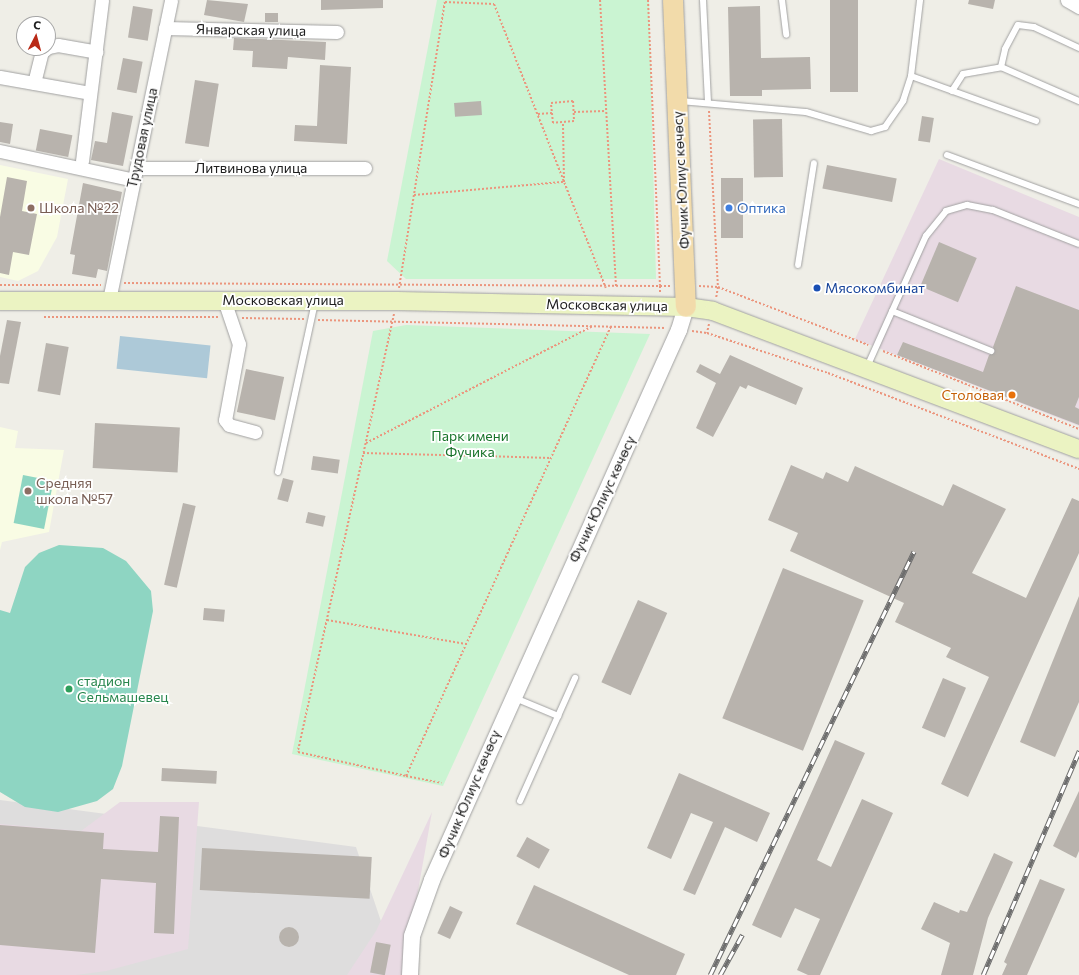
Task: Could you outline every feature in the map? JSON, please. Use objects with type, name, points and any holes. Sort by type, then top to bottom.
[{"type":"main road","name":"Фучик Юлиус көчөсү","points":[[673,0],[686,307]]},
{"type":"main road","name":"Московская улица","points":[[0,301],[111,292],[224,300],[315,301],[398,293],[686,307],[713,311],[1079,449]]},
{"type":"street","points":[[82,161],[102,0]]},
{"type":"street","name":"Трудовая улица","points":[[111,292],[171,0]]},
{"type":"street","points":[[1067,0],[1079,7]]},
{"type":"street","name":"Январская улица","points":[[165,28],[337,32]]},
{"type":"street","points":[[56,46],[96,52]]},
{"type":"street","points":[[34,83],[41,56]]},
{"type":"street","points":[[0,77],[90,93]]},
{"type":"street","name":"Литвинова улица","points":[[0,151],[135,174],[365,168]]},
{"type":"street","points":[[224,300],[239,344],[225,420],[229,425],[255,432]]},
{"type":"street","name":"Фучик Юлиус көчөсү","points":[[410,975],[412,936],[422,905],[512,696],[680,330],[686,307]]},
{"type":"lane","points":[[703,0],[708,102]]},
{"type":"lane","points":[[782,0],[786,35]]},
{"type":"lane","points":[[677,101],[708,102],[806,112],[871,131],[886,127],[895,117],[911,76],[920,0]]},
{"type":"lane","points":[[1001,67],[1005,49],[1018,25],[1034,27],[1079,48]]},
{"type":"lane","points":[[952,91],[963,74],[1001,67],[1079,102]]},
{"type":"lane","points":[[911,76],[1036,121]]},
{"type":"lane","points":[[947,155],[1079,204]]},
{"type":"lane","points":[[798,265],[814,163]]},
{"type":"lane","points":[[866,368],[926,236],[946,211],[967,205],[993,210],[1079,244]]},
{"type":"lane","points":[[278,472],[315,301]]},
{"type":"lane","points":[[892,311],[991,351]]},
{"type":"lane","points":[[520,801],[575,678]]},
{"type":"lane","points":[[512,696],[558,716]]},
{"type":"path","points":[[600,0],[616,288]]},
{"type":"path","points":[[648,0],[660,286]]},
{"type":"path","points":[[440,783],[298,752],[398,293],[445,1],[494,4],[606,288]]},
{"type":"path","points":[[573,102],[574,112],[574,121],[553,122],[551,103],[573,102]]},
{"type":"path","points":[[707,333],[718,288],[708,102]]},
{"type":"path","points":[[574,112],[605,111]]},
{"type":"path","points":[[538,114],[552,113]]},
{"type":"path","points":[[563,122],[564,182]]},
{"type":"path","points":[[414,195],[564,182]]},
{"type":"path","points":[[0,285],[111,292],[398,293],[660,286],[718,288],[875,348],[1079,429]]},
{"type":"path","points":[[40,316],[230,317],[611,326],[707,333],[828,373],[1079,469]]},
{"type":"path","points":[[366,443],[594,326]]},
{"type":"path","points":[[406,776],[611,326]]},
{"type":"path","points":[[364,452],[551,458]]},
{"type":"path","points":[[327,620],[466,644]]},
{"type":"shaded area","points":[[939,159],[1079,217],[1079,426],[855,339]]},
{"type":"shaded area","name":"Школа №22","points":[[0,165],[68,179],[57,237],[38,271],[18,281],[0,277]]},
{"type":"shaded area","name":"Средняя школа №57","points":[[0,427],[18,431],[15,448],[64,450],[49,532],[2,542],[0,550]]},
{"type":"shaded area","points":[[0,800],[356,847],[399,975],[0,975]]},
{"type":"shaded area","points":[[120,802],[199,802],[188,949],[106,971],[76,975],[0,975],[0,824],[81,831]]},
{"type":"shaded area","points":[[432,812],[403,975],[347,975],[376,931]]},
{"type":"green space","points":[[437,0],[649,0],[656,279],[406,279],[387,261]]},
{"type":"green space","name":"Парк имени Фучика","points":[[406,325],[650,334],[443,786],[292,754],[373,331]]},
{"type":"green space","points":[[23,475],[53,481],[44,529],[14,523]]},
{"type":"green space","name":"стадион Сельмашевец","points":[[59,545],[103,548],[126,561],[151,591],[153,611],[122,766],[113,789],[97,801],[58,812],[25,807],[0,792],[0,610],[10,613],[25,567],[39,553]]},
{"type":"water","points":[[120,336],[211,346],[207,378],[117,369]]},
{"type":"building","points":[[207,0],[248,4],[244,22],[204,15]]},
{"type":"building","points":[[321,0],[383,0],[383,8],[321,10]]},
{"type":"building","points":[[830,0],[858,0],[858,92],[830,92]]},
{"type":"building","points":[[969,0],[995,0],[993,9],[968,4]]},
{"type":"building","points":[[133,6],[153,9],[148,41],[128,38]]},
{"type":"building","points":[[760,6],[761,58],[810,57],[811,89],[762,90],[762,96],[730,96],[728,7]]},
{"type":"building","points":[[265,13],[278,13],[278,22],[265,22]]},
{"type":"building","points":[[234,38],[326,42],[325,60],[288,57],[287,69],[252,67],[253,51],[233,50]]},
{"type":"building","points":[[123,58],[143,62],[137,93],[117,89]]},
{"type":"building","points":[[320,65],[351,67],[347,144],[294,141],[295,125],[317,126]]},
{"type":"building","points":[[195,80],[219,84],[209,147],[185,143]]},
{"type":"building","points":[[481,101],[482,115],[455,117],[454,103]]},
{"type":"building","points":[[112,112],[133,116],[123,166],[91,160],[95,141],[107,143]]},
{"type":"building","points":[[922,116],[934,118],[930,143],[918,141]]},
{"type":"building","points":[[782,119],[783,177],[754,177],[753,120]]},
{"type":"building","points":[[0,122],[13,124],[10,144],[0,142]]},
{"type":"building","points":[[40,129],[72,135],[68,157],[36,151]]},
{"type":"building","points":[[827,165],[897,179],[892,202],[822,189]]},
{"type":"building","points":[[7,177],[27,181],[22,211],[37,214],[29,255],[13,252],[9,275],[0,273],[0,217]]},
{"type":"building","points":[[721,178],[743,178],[743,238],[721,238]]},
{"type":"building","points":[[83,183],[122,192],[107,271],[98,269],[96,278],[72,274],[75,255],[70,254]]},
{"type":"building","points":[[939,242],[977,258],[958,302],[920,286]]},
{"type":"building","points":[[1016,286],[1079,310],[1079,397],[1075,407],[1079,409],[1079,425],[897,355],[903,342],[983,372],[989,355],[995,352],[993,347]]},
{"type":"building","points":[[7,320],[21,322],[9,384],[0,383],[0,356]]},
{"type":"building","points":[[46,343],[69,347],[60,395],[37,391]]},
{"type":"building","points":[[730,355],[803,388],[796,405],[748,385],[746,389],[740,386],[713,437],[696,428],[716,383],[696,372],[700,364],[720,374]]},
{"type":"building","points":[[246,369],[284,377],[275,420],[237,412]]},
{"type":"building","points":[[95,423],[180,427],[178,472],[93,468]]},
{"type":"building","points":[[313,456],[340,460],[338,474],[311,470]]},
{"type":"building","points":[[791,465],[823,479],[826,472],[848,482],[855,466],[943,506],[953,484],[1006,509],[972,573],[1026,598],[1072,498],[1079,501],[1079,553],[968,797],[941,784],[989,677],[946,657],[951,648],[895,622],[904,603],[790,551],[798,533],[768,520]]},
{"type":"building","points":[[283,478],[294,481],[288,502],[277,499]]},
{"type":"building","points":[[183,503],[196,506],[177,588],[164,585]]},
{"type":"building","points":[[308,512],[326,516],[323,527],[306,523]]},
{"type":"building","points":[[783,568],[864,601],[803,751],[722,718]]},
{"type":"building","points":[[1079,596],[1079,702],[1055,757],[1020,742]]},
{"type":"building","points":[[638,600],[667,613],[631,695],[601,682]]},
{"type":"building","points":[[204,608],[225,610],[224,622],[203,620]]},
{"type":"building","points":[[943,678],[966,688],[945,737],[922,728]]},
{"type":"building","points":[[835,740],[865,753],[817,860],[831,867],[862,799],[893,813],[820,975],[808,975],[797,970],[820,919],[795,908],[781,938],[752,925]]},
{"type":"building","points":[[162,768],[217,771],[216,784],[161,781]]},
{"type":"building","points":[[679,773],[770,813],[757,842],[725,827],[695,895],[683,890],[713,822],[691,813],[671,859],[647,848]]},
{"type":"building","points":[[1079,791],[1079,851],[1076,858],[1053,846]]},
{"type":"building","points":[[160,816],[179,817],[174,934],[154,933],[156,883],[101,879],[95,953],[0,945],[0,825],[104,833],[103,849],[158,852]]},
{"type":"building","points":[[527,837],[550,850],[539,869],[516,856]]},
{"type":"building","points":[[202,848],[372,857],[370,899],[200,890]]},
{"type":"building","points":[[994,853],[1013,862],[988,918],[973,975],[941,975],[950,943],[921,929],[934,902],[959,913],[960,910],[967,912]]},
{"type":"building","points":[[1040,879],[1065,889],[1027,975],[1002,975],[1007,964],[1004,962]]},
{"type":"building","points":[[534,885],[685,954],[676,975],[629,975],[516,924]]},
{"type":"building","points":[[450,906],[463,912],[450,939],[437,933]]},
{"type":"building","points":[[289,927],[296,930],[299,937],[296,944],[289,947],[282,944],[279,937],[282,930]]},
{"type":"building","points":[[376,942],[391,945],[385,975],[370,972]]},
{"type":"railway","points":[[710,975],[914,552]]},
{"type":"railway","points":[[983,975],[1079,751]]},
{"type":"railway","points":[[720,975],[742,935]]},
{"type":"place","name":"Школа №22","points":[[31,208]]},
{"type":"place","name":"Оптика","points":[[729,208]]},
{"type":"place","name":"Мясокомбинат","points":[[817,288]]},
{"type":"place","name":"Столовая","points":[[1012,395]]},
{"type":"place","name":"Средняя школа №57","points":[[28,491]]},
{"type":"place","name":"стадион Сельмашевец","points":[[69,689]]}]
